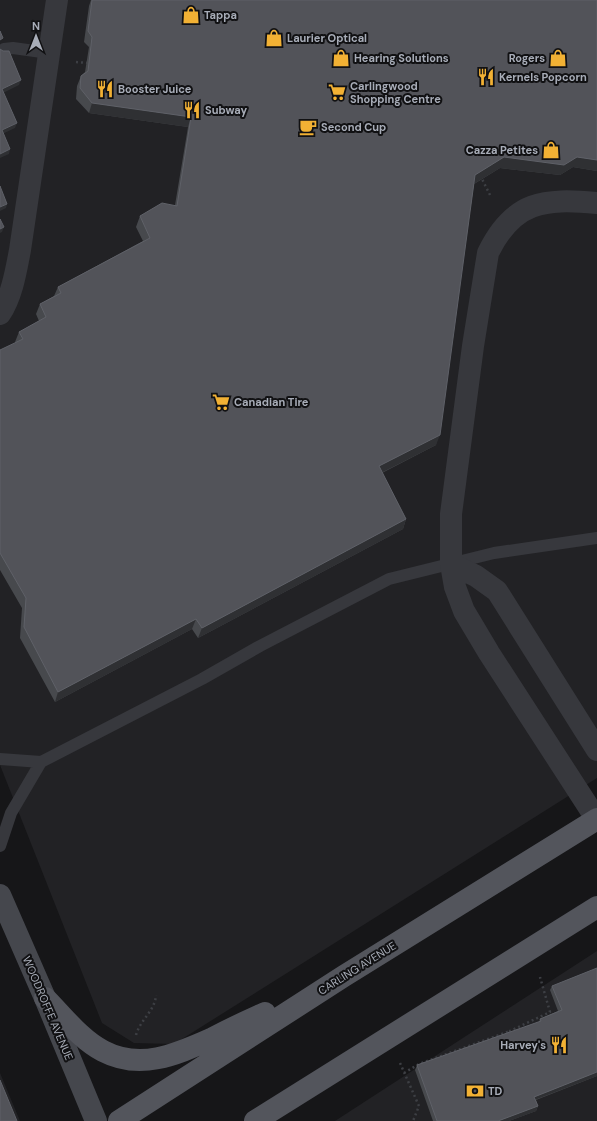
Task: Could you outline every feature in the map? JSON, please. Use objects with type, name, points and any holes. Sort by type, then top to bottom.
[{"type":"main road","name":"CARLING AVENUE","points":[[119,1121],[344,976],[597,819]]},
{"type":"main road","name":"WOODROFFE AVENUE","points":[[0,895],[96,1121]]},
{"type":"main road","points":[[255,1121],[597,907]]},
{"type":"main road","points":[[45,998],[84,1038],[103,1051],[129,1060],[148,1060],[163,1058],[181,1052],[344,976]]},
{"type":"street","points":[[0,314],[4,308],[12,284],[20,250],[57,0]]},
{"type":"street","points":[[597,203],[557,200],[542,203],[525,210],[506,224],[498,234],[488,253],[473,346],[451,514],[451,564],[455,587],[464,611],[489,653],[597,819]]},
{"type":"street","points":[[451,564],[476,576],[497,591],[597,750]]},
{"type":"lane","points":[[4,49],[13,48],[49,53]]},
{"type":"lane","points":[[0,759],[41,762],[202,679],[260,646],[383,581],[494,554],[597,538]]},
{"type":"lane","points":[[0,846],[11,813],[41,762]]},
{"type":"path","points":[[76,62],[91,64]]},
{"type":"path","points":[[474,178],[482,179],[490,195]]},
{"type":"path","points":[[404,1073],[419,1064],[510,1031],[550,1012],[540,977]]},
{"type":"path","points":[[134,1042],[138,1028],[155,1003],[156,995]]},
{"type":"path","points":[[510,1031],[512,1036]]},
{"type":"path","points":[[400,1064],[419,1106],[413,1121]]},
{"type":"shaded area","points":[[0,0],[597,0],[597,778],[174,1044],[134,1043],[102,1023],[0,765]]},
{"type":"shaded area","points":[[597,951],[597,1121],[335,1121]]},
{"type":"shaded area","points":[[0,1073],[20,1121],[0,1121]]},
{"type":"building","name":"Canadian Tire","points":[[92,0],[597,0],[597,160],[577,157],[564,165],[504,157],[475,175],[440,435],[379,466],[406,519],[202,628],[196,619],[58,692],[24,627],[26,598],[0,553],[0,350],[23,339],[19,332],[46,317],[40,304],[61,293],[58,287],[150,238],[140,216],[162,203],[177,206],[191,117],[92,103],[80,88],[81,76],[88,71],[92,37],[88,31]]},
{"type":"building","points":[[0,31],[3,38],[0,40]]},
{"type":"building","points":[[0,49],[3,51],[9,51],[21,80],[2,89],[17,123],[2,130],[10,149],[0,154]]},
{"type":"building","points":[[0,186],[7,204],[0,207]]},
{"type":"building","points":[[0,219],[4,227],[0,229]]},
{"type":"building","points":[[597,968],[597,1072],[534,1097],[538,1106],[498,1121],[437,1121],[417,1065],[541,1021],[540,1019],[562,1010],[552,986]]},
{"type":"building","points":[[0,1080],[17,1121],[0,1121]]},
{"type":"place","name":"Tappa","points":[[191,15]]},
{"type":"place","name":"Laurier Optical","points":[[274,38]]},
{"type":"place","name":"Hearing Solutions","points":[[341,58]]},
{"type":"place","name":"Rogers","points":[[558,58]]},
{"type":"place","name":"Kernels Popcorn","points":[[486,77]]},
{"type":"place","name":"Booster Juice","points":[[105,89]]},
{"type":"place","name":"Carlingwood Shopping Centre","points":[[337,92]]},
{"type":"place","name":"Subway","points":[[192,110]]},
{"type":"place","name":"Second Cup","points":[[308,127]]},
{"type":"place","name":"Cazza Petites","points":[[551,150]]},
{"type":"place","name":"Canadian Tire","points":[[221,402]]},
{"type":"place","name":"Harvey's","points":[[559,1045]]},
{"type":"place","name":"TD","points":[[475,1091]]}]
